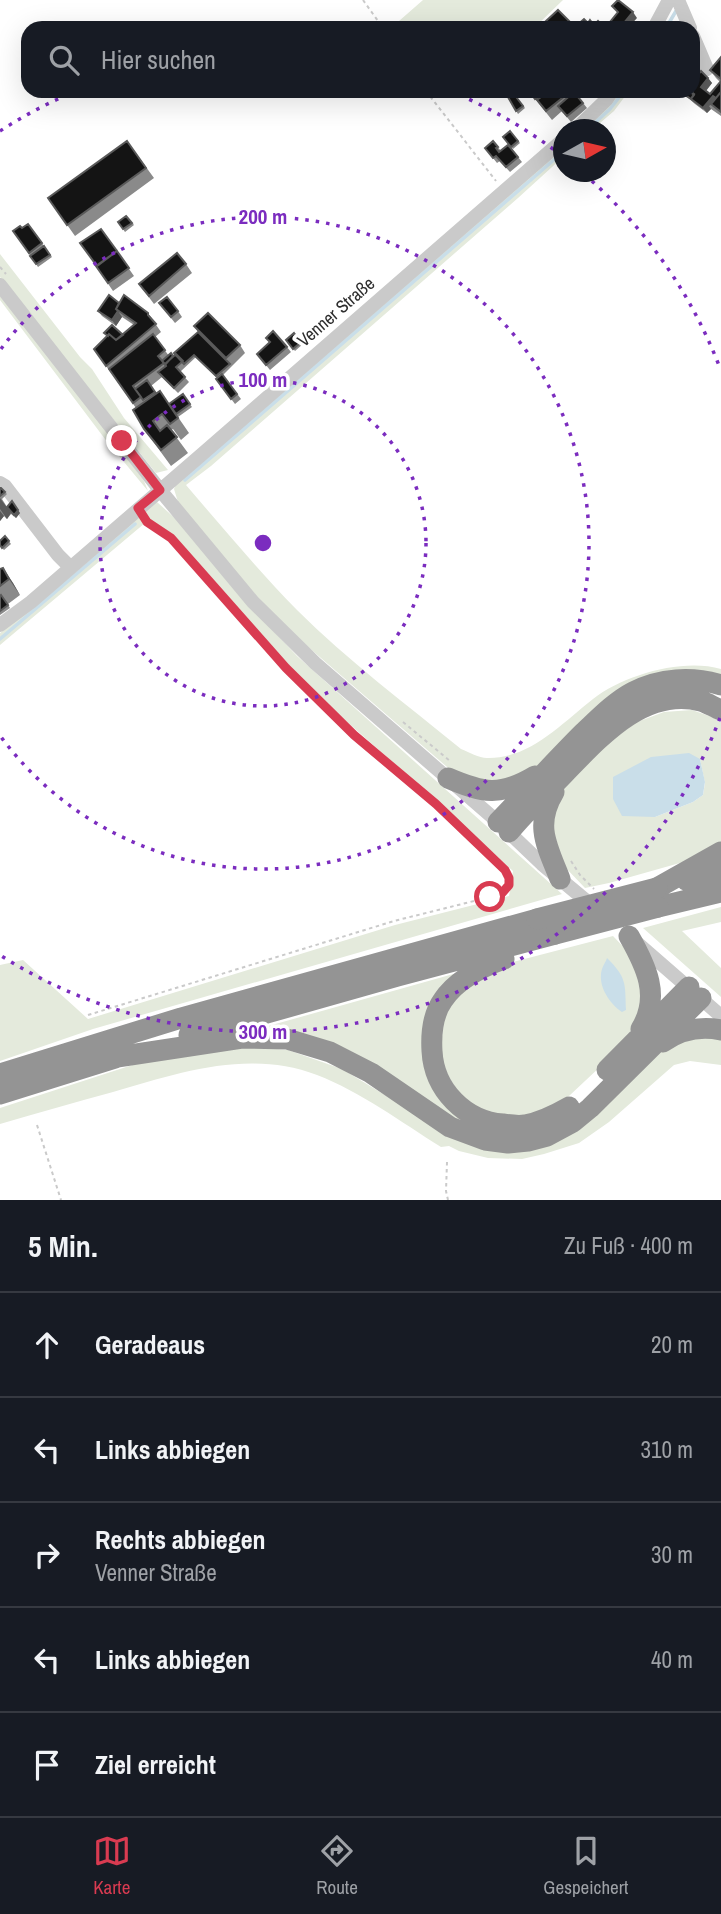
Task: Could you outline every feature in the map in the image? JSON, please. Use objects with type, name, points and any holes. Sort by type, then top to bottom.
[{"type":"highway","points":[[504,827],[548,768],[606,712],[632,693],[657,683],[681,679],[721,685]]},
{"type":"highway","points":[[504,827],[616,724],[645,706],[676,699],[702,701],[721,710]]},
{"type":"highway","points":[[450,771],[472,788],[485,791],[519,786],[548,768]]},
{"type":"highway","points":[[560,879],[551,857],[543,824],[544,813],[552,794],[570,768]]},
{"type":"highway","points":[[658,897],[721,852]]},
{"type":"highway","points":[[0,1094],[310,1000],[555,934],[721,872]]},
{"type":"highway","points":[[0,1074],[181,1018],[537,919],[658,897],[721,892]]},
{"type":"highway","points":[[555,934],[535,948],[473,973],[443,1000],[435,1016],[431,1038],[432,1060],[439,1080],[450,1098],[466,1112],[490,1123],[522,1126],[546,1120],[575,1104],[632,1055],[695,992]]},
{"type":"highway","points":[[117,1057],[242,1038],[288,1040],[330,1052],[371,1073],[450,1127],[485,1140],[508,1143],[528,1141],[547,1136],[573,1122],[590,1108],[632,1055],[651,1008],[650,985],[643,961],[629,936]]},
{"type":"highway","points":[[632,1055],[690,1030],[721,1030]]},
{"type":"street","points":[[658,21],[668,0]]},
{"type":"street","points":[[678,0],[687,21]]},
{"type":"street","points":[[700,52],[707,69]]},
{"type":"street","points":[[587,119],[606,98]]},
{"type":"street","name":"Venner Straße","points":[[0,625],[160,490],[553,148]]},
{"type":"street","points":[[0,285],[160,490],[253,602],[315,663],[450,771],[504,827],[560,879],[721,1016]]},
{"type":"street","points":[[0,483],[70,567]]},
{"type":"path","points":[[363,0],[378,21]]},
{"type":"path","points":[[431,98],[503,191]]},
{"type":"path","points":[[88,1015],[394,921],[490,897],[502,893],[509,885],[505,870],[436,804],[345,726],[286,668],[171,538],[147,522],[138,508]]},
{"type":"path","points":[[400,719],[450,771]]},
{"type":"path","points":[[567,856],[580,875],[600,894]]},
{"type":"path","points":[[37,1125],[61,1200]]},
{"type":"path","points":[[447,1162],[448,1200]]},
{"type":"shaded area","points":[[423,0],[563,0],[541,21],[399,21]]},
{"type":"shaded area","points":[[611,98],[624,98],[605,119],[591,119]]},
{"type":"shaded area","points":[[553,154],[553,166],[518,198],[186,485],[268,580],[316,628],[461,749],[477,756],[503,757],[531,746],[606,690],[637,676],[672,667],[706,666],[721,669],[721,679],[534,771],[493,787],[454,773],[276,617],[229,566],[178,502],[174,489],[178,479]]},
{"type":"shaded area","points":[[0,254],[92,369],[124,418],[168,470],[156,473],[0,277]]},
{"type":"shaded area","points":[[0,294],[104,427],[144,481],[148,491],[105,439],[0,300]]},
{"type":"shaded area","points":[[157,502],[178,521],[251,607],[297,656],[562,894],[93,1029],[0,1061],[0,965],[23,960],[88,1019],[395,925],[509,896],[513,871],[329,706],[290,667],[199,567],[179,541],[156,526],[143,510]]},
{"type":"shaded area","points":[[138,517],[145,523],[0,645],[0,633],[82,567]]},
{"type":"shaded area","points":[[692,710],[721,722],[721,845],[701,857],[585,888],[563,865],[549,814],[561,789],[610,741],[637,722],[664,712]],"holes":[[[700,759],[705,783],[703,795],[693,802],[655,817]]]},
{"type":"shaded area","points":[[721,907],[721,922],[682,931],[721,968],[721,997],[643,928]]},
{"type":"shaded area","points":[[613,936],[634,958],[647,1008],[617,1051],[569,1096],[549,1109],[532,1115],[506,1118],[486,1113],[466,1101],[453,1087],[440,1056],[444,1018],[465,986],[494,967]]},
{"type":"shaded area","points":[[464,971],[427,1043],[478,1123],[580,1112],[482,1135],[380,1076],[240,1034]]},
{"type":"shaded area","points":[[692,1035],[721,1038],[721,1065],[690,1061],[674,1065],[609,1122],[579,1143],[522,1159],[488,1158],[449,1146],[441,1147],[333,1082],[291,1067],[265,1064],[240,1064],[188,1071],[0,1124],[0,1108],[160,1056],[233,1045],[288,1050],[342,1069],[441,1129],[574,1133],[599,1112],[657,1052]]},
{"type":"water","points":[[689,753],[700,759],[705,782],[703,795],[693,802],[655,817],[622,816],[613,799],[613,777],[651,757]]},
{"type":"water","points":[[607,958],[624,981],[626,1010],[622,1012],[609,999],[601,981],[602,968]]},
{"type":"building","points":[[618,0],[633,12],[626,21],[611,21],[618,12],[612,6]]},
{"type":"building","points":[[558,10],[569,21],[546,21]]},
{"type":"building","points":[[721,57],[721,79],[710,70]]},
{"type":"building","points":[[700,72],[708,78],[701,87],[710,94],[721,81],[721,92],[716,98],[713,96],[703,108],[691,99],[700,98]]},
{"type":"building","points":[[721,92],[721,112],[711,104]]},
{"type":"building","points":[[509,98],[517,98],[523,106],[516,111]]},
{"type":"building","points":[[540,98],[562,98],[546,111],[537,100]]},
{"type":"building","points":[[567,98],[579,98],[583,103],[567,116],[558,106]]},
{"type":"building","points":[[510,131],[518,141],[511,147],[503,137]]},
{"type":"building","points":[[127,141],[146,168],[67,225],[48,198]]},
{"type":"building","points":[[493,141],[499,152],[508,145],[518,157],[506,167],[485,148]]},
{"type":"building","points":[[126,216],[132,223],[123,229],[118,222]]},
{"type":"building","points":[[28,224],[42,243],[29,253],[13,231]]},
{"type":"building","points":[[101,229],[117,251],[97,266],[80,243]]},
{"type":"building","points":[[44,246],[50,255],[36,264],[30,256]]},
{"type":"building","points":[[117,251],[129,268],[108,283],[96,266]]},
{"type":"building","points":[[177,253],[186,264],[149,296],[139,284]]},
{"type":"building","points":[[109,295],[119,303],[116,309],[118,311],[112,320],[98,311]]},
{"type":"building","points":[[124,295],[148,313],[156,324],[106,366],[94,349],[109,334],[116,340],[136,323],[116,309]]},
{"type":"building","points":[[167,297],[178,311],[171,317],[159,303]]},
{"type":"building","points":[[208,313],[240,345],[226,358],[194,326]]},
{"type":"building","points":[[112,325],[123,335],[116,340],[104,333]]},
{"type":"building","points":[[273,331],[287,347],[266,365],[257,354],[270,342],[266,338]]},
{"type":"building","points":[[198,332],[230,364],[216,376],[194,355],[184,364],[174,353]]},
{"type":"building","points":[[294,333],[301,342],[293,349],[286,340]]},
{"type":"building","points":[[153,334],[165,350],[158,356],[164,363],[133,386],[141,397],[133,403],[109,369]]},
{"type":"building","points":[[171,353],[173,356],[165,365],[162,361]]},
{"type":"building","points":[[176,354],[183,361],[176,367],[185,377],[174,388],[158,372]]},
{"type":"building","points":[[222,374],[237,394],[231,399],[216,379]]},
{"type":"building","points":[[147,380],[155,392],[143,400],[135,389]]},
{"type":"building","points":[[160,391],[178,418],[170,424],[162,414],[153,421],[160,431],[167,425],[177,437],[161,450],[133,410]]},
{"type":"building","points":[[183,394],[190,404],[176,414],[169,404]]},
{"type":"building","points":[[12,501],[18,510],[14,515],[7,507]]},
{"type":"building","points":[[5,536],[9,541],[2,548],[0,541]]},
{"type":"building","points":[[3,568],[9,579],[0,586],[0,569]]},
{"type":"building","points":[[0,596],[8,605],[0,611]]},
{"type":"waterway","points":[[670,21],[676,11]]},
{"type":"waterway","points":[[599,119],[619,98]]},
{"type":"waterway","points":[[185,480],[553,161]]},
{"type":"waterway","points":[[0,639],[135,524]]},
{"type":"route","points":[[122,441],[160,490],[138,508],[147,522],[171,538],[286,668],[354,735],[436,804],[505,870],[509,885],[502,893],[490,897]]}]
